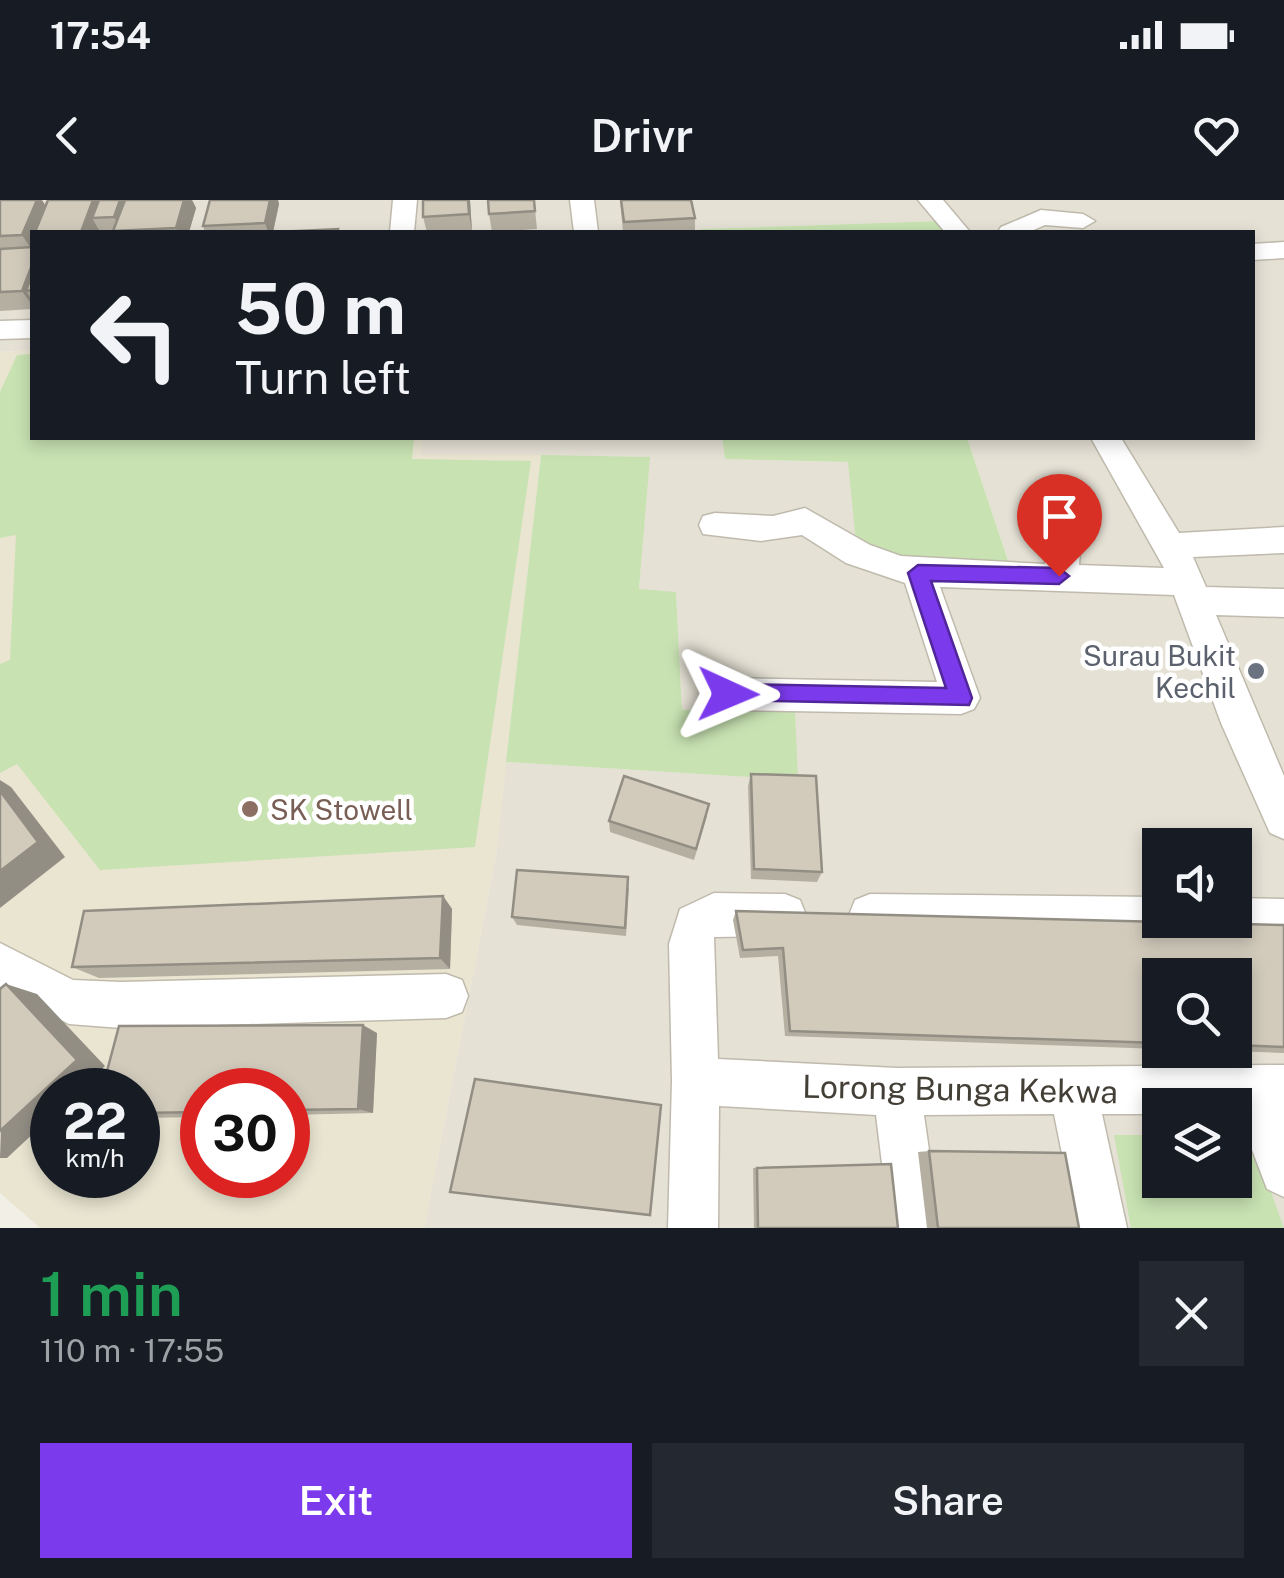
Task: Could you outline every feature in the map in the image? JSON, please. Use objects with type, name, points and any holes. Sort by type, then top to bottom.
[{"type":"street","points":[[402,230],[405,200]]},
{"type":"street","points":[[582,200],[586,230]]},
{"type":"street","points":[[930,200],[956,230]]},
{"type":"street","points":[[1014,230],[1042,217],[1082,220]]},
{"type":"street","points":[[1255,252],[1284,250]]},
{"type":"street","points":[[0,330],[30,329]]},
{"type":"street","points":[[1107,440],[1192,591],[1240,724],[1284,820]]},
{"type":"street","points":[[715,526],[791,528],[805,520],[840,547],[878,566],[918,573],[1059,576],[1284,603]]},
{"type":"street","points":[[1059,576],[1066,550],[1066,523]]},
{"type":"street","points":[[1170,546],[1284,540]]},
{"type":"street","points":[[728,694],[961,698],[918,573]]},
{"type":"street","points":[[693,1228],[696,1081],[690,944],[695,924],[714,914],[1142,918]]},
{"type":"street","points":[[1252,919],[1284,920]]},
{"type":"street","points":[[0,965],[69,1002],[446,996]]},
{"type":"street","name":"Lorong Bunga Kekwa","points":[[696,1081],[897,1092],[1268,1089]]},
{"type":"street","points":[[1268,1089],[1284,1172]]},
{"type":"street","points":[[897,1092],[915,1228]]},
{"type":"street","points":[[1074,1093],[1102,1228]]},
{"type":"shaded area","points":[[0,200],[1284,200],[1284,1228],[424,1228],[496,855],[506,762],[797,780],[795,709],[682,710],[676,593],[639,590],[649,457],[420,455],[422,440],[722,440],[725,459],[849,462],[1010,565],[968,440],[1255,440],[1255,230],[947,230],[940,221],[701,230],[30,230],[30,350],[0,352]]},
{"type":"shaded area","name":"SK Stowell","points":[[30,350],[30,440],[422,440],[421,455],[541,455],[496,855],[424,1228],[40,1228],[0,1193],[0,352]]},
{"type":"green space","points":[[941,221],[947,230],[701,230]]},
{"type":"green space","points":[[30,354],[30,440],[414,440],[412,459],[531,461],[475,847],[100,870],[17,764],[0,773],[0,664],[10,660],[16,535],[0,538],[0,392],[17,355]]},
{"type":"green space","points":[[722,440],[968,440],[1010,566],[910,563],[856,543],[848,462],[725,459]]},
{"type":"green space","points":[[541,455],[650,457],[639,589],[676,592],[682,710],[795,709],[798,780],[506,762]]},
{"type":"green space","points":[[1114,1135],[1142,1135],[1142,1198],[1252,1198],[1252,1139],[1284,1228],[1131,1228]]},
{"type":"building","points":[[0,200],[37,200],[22,235],[0,236]]},
{"type":"building","points":[[48,200],[93,200],[82,230],[36,230]]},
{"type":"building","points":[[99,200],[120,200],[114,217],[92,218]]},
{"type":"building","points":[[125,200],[184,200],[176,228],[113,230]]},
{"type":"building","points":[[210,200],[270,200],[265,223],[203,226]]},
{"type":"building","points":[[423,200],[468,200],[469,214],[423,217]]},
{"type":"building","points":[[488,200],[534,200],[535,211],[489,214]]},
{"type":"building","points":[[621,200],[691,200],[695,218],[624,222]]},
{"type":"building","points":[[30,247],[30,270],[22,291],[0,292],[0,249]]},
{"type":"building","points":[[751,774],[816,776],[822,872],[754,869]]},
{"type":"building","points":[[624,776],[709,804],[696,849],[609,821]]},
{"type":"building","points":[[0,791],[38,842],[0,871]]},
{"type":"building","points":[[517,870],[628,877],[625,928],[512,917]]},
{"type":"building","points":[[443,896],[440,958],[72,967],[84,911]]},
{"type":"building","points":[[736,911],[1142,921],[1142,938],[1252,938],[1252,924],[1284,925],[1284,1047],[1252,1046],[1252,958],[1142,958],[1142,1042],[790,1031],[783,948],[743,950]]},
{"type":"building","points":[[6,984],[77,1060],[68,1068],[30,1068],[30,1103],[0,1131],[0,989]]},
{"type":"building","points":[[363,1025],[358,1109],[310,1110],[310,1068],[180,1068],[180,1112],[160,1113],[160,1068],[108,1068],[119,1026]]},
{"type":"building","points":[[475,1079],[661,1105],[650,1215],[450,1192]]},
{"type":"building","points":[[929,1151],[1065,1153],[1079,1228],[938,1228]]},
{"type":"building","points":[[891,1164],[898,1228],[758,1228],[757,1168]]},
{"type":"place","name":"Surau Bukit Kechil","points":[[1256,671]]},
{"type":"place","name":"SK Stowell","points":[[250,809]]},
{"type":"route","points":[[728,694],[961,698],[918,573],[1059,576]]}]
